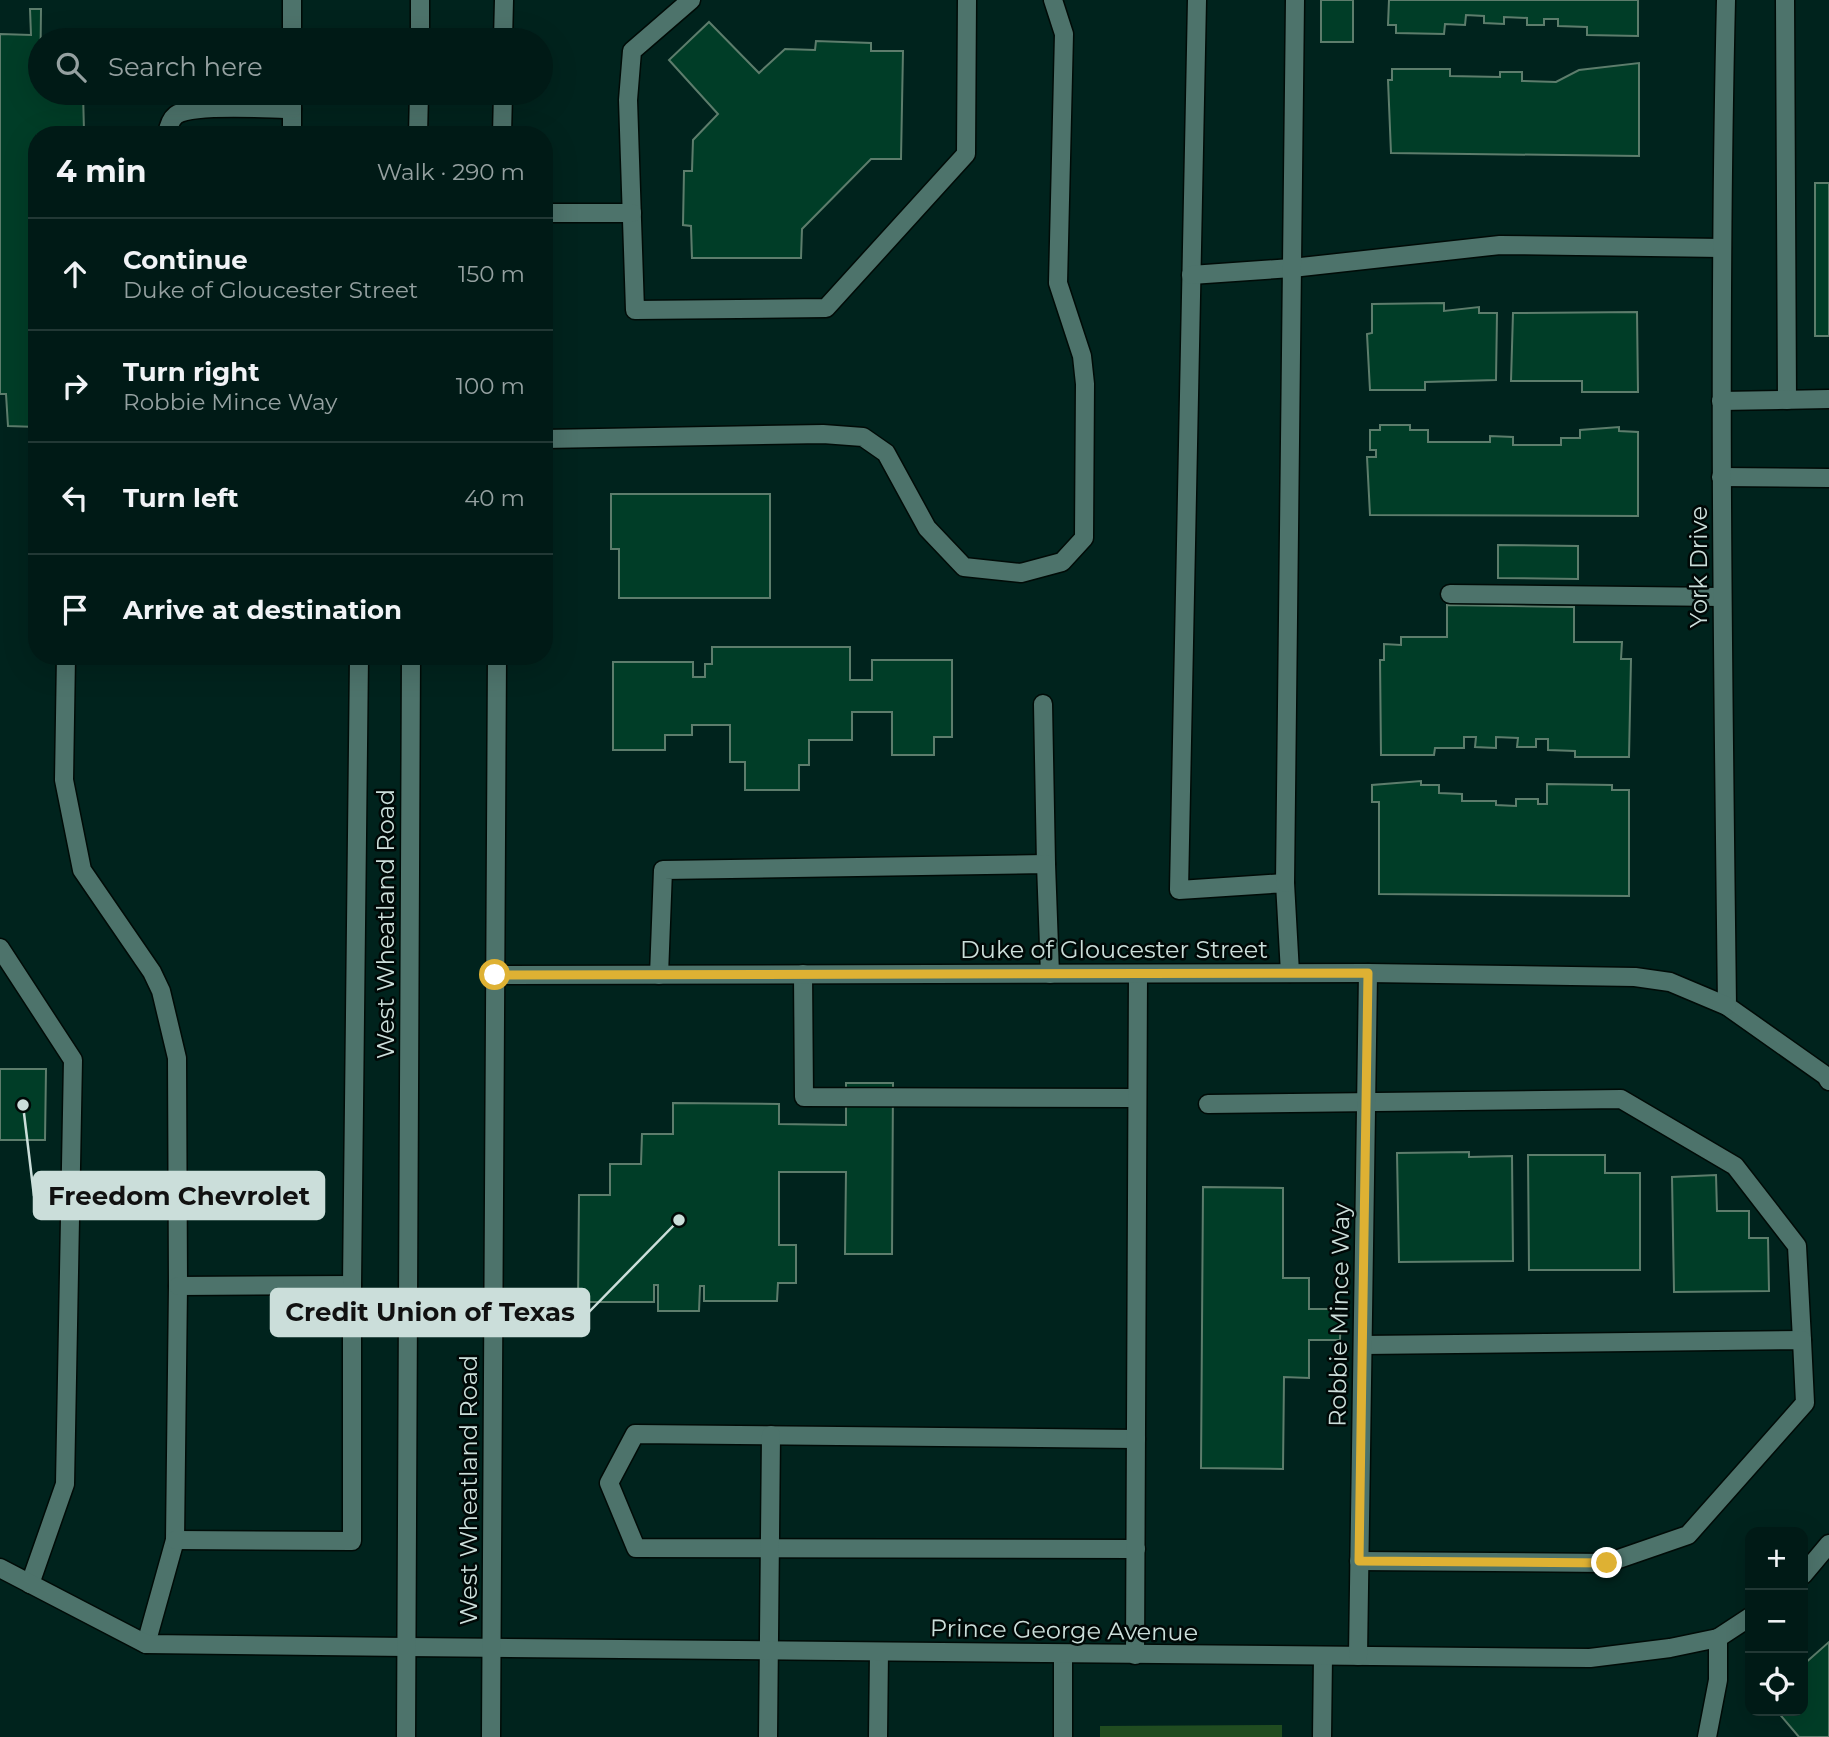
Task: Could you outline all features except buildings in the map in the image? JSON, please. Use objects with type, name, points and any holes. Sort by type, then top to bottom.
[{"type":"street","points":[[292,0],[292,28]]},
{"type":"street","points":[[420,0],[420,28]]},
{"type":"street","points":[[503,28],[504,0]]},
{"type":"street","points":[[691,0],[632,51],[628,100],[635,310],[826,308],[966,154],[967,0]]},
{"type":"street","points":[[553,439],[823,434],[863,437],[886,453],[927,528],[964,567],[1021,573],[1062,562],[1084,538],[1086,384],[1082,356],[1058,283],[1064,34],[1053,0]]},
{"type":"street","points":[[1197,0],[1179,890],[1285,883]]},
{"type":"street","points":[[1290,973],[1285,883],[1295,0]]},
{"type":"street","name":"York Drive","points":[[1726,0],[1721,477],[1727,1006]]},
{"type":"street","points":[[1785,0],[1787,400]]},
{"type":"street","points":[[170,126],[175,116],[192,109],[242,105]]},
{"type":"street","points":[[292,105],[292,126]]},
{"type":"street","points":[[418,126],[419,105]]},
{"type":"street","points":[[502,126],[503,105]]},
{"type":"street","points":[[553,213],[632,214]]},
{"type":"street","points":[[1191,275],[1292,268],[1500,245],[1722,248]]},
{"type":"street","points":[[1721,401],[1829,399]]},
{"type":"street","points":[[1721,477],[1829,478]]},
{"type":"street","points":[[1450,594],[1722,597]]},
{"type":"street","points":[[0,1568],[146,1644],[175,1540],[177,1058],[162,991],[82,870],[64,780],[66,665]]},
{"type":"street","points":[[175,1540],[352,1541],[359,665]]},
{"type":"street","name":"West Wheatland Road","points":[[406,1737],[411,665]]},
{"type":"street","name":"West Wheatland Road","points":[[491,1737],[497,665]]},
{"type":"street","points":[[1043,704],[1050,974]]},
{"type":"street","points":[[659,975],[663,870],[1046,864]]},
{"type":"street","points":[[0,948],[73,1060],[65,1484],[30,1584]]},
{"type":"street","name":"Duke of Gloucester Street","points":[[495,975],[1368,973],[1635,976],[1670,982],[1727,1006]]},
{"type":"street","name":"Robbie Mince Way","points":[[1358,1657],[1368,973]]},
{"type":"street","points":[[803,974],[804,1097],[1137,1098]]},
{"type":"street","points":[[1135,1655],[1138,974]]},
{"type":"street","points":[[1727,1006],[1826,1076],[1829,1081]]},
{"type":"street","points":[[1208,1104],[1621,1099],[1735,1166],[1797,1246],[1805,1403],[1688,1535],[1607,1563],[1359,1561]]},
{"type":"street","points":[[178,1286],[352,1285]]},
{"type":"street","points":[[1363,1345],[1801,1340]]},
{"type":"street","points":[[1136,1439],[635,1434],[609,1483],[636,1548],[1136,1549]]},
{"type":"street","points":[[768,1737],[771,1435]]},
{"type":"street","points":[[1808,1569],[1829,1544]]},
{"type":"street","points":[[1707,1737],[1718,1681],[1718,1638],[1745,1621]]},
{"type":"street","name":"Prince George Avenue","points":[[146,1644],[1063,1655],[1590,1658],[1670,1648],[1718,1638]]},
{"type":"street","points":[[878,1737],[879,1652]]},
{"type":"street","points":[[1063,1655],[1063,1737]]},
{"type":"street","points":[[1322,1737],[1323,1657]]},
{"type":"green space","points":[[1282,1725],[1282,1737],[1100,1737],[1100,1726]]},
{"type":"place","name":"Freedom Chevrolet","points":[[23,1105]]},
{"type":"place","name":"Credit Union of Texas","points":[[679,1220]]},
{"type":"route","points":[[495,975],[1368,973],[1359,1561],[1607,1563]]}]
